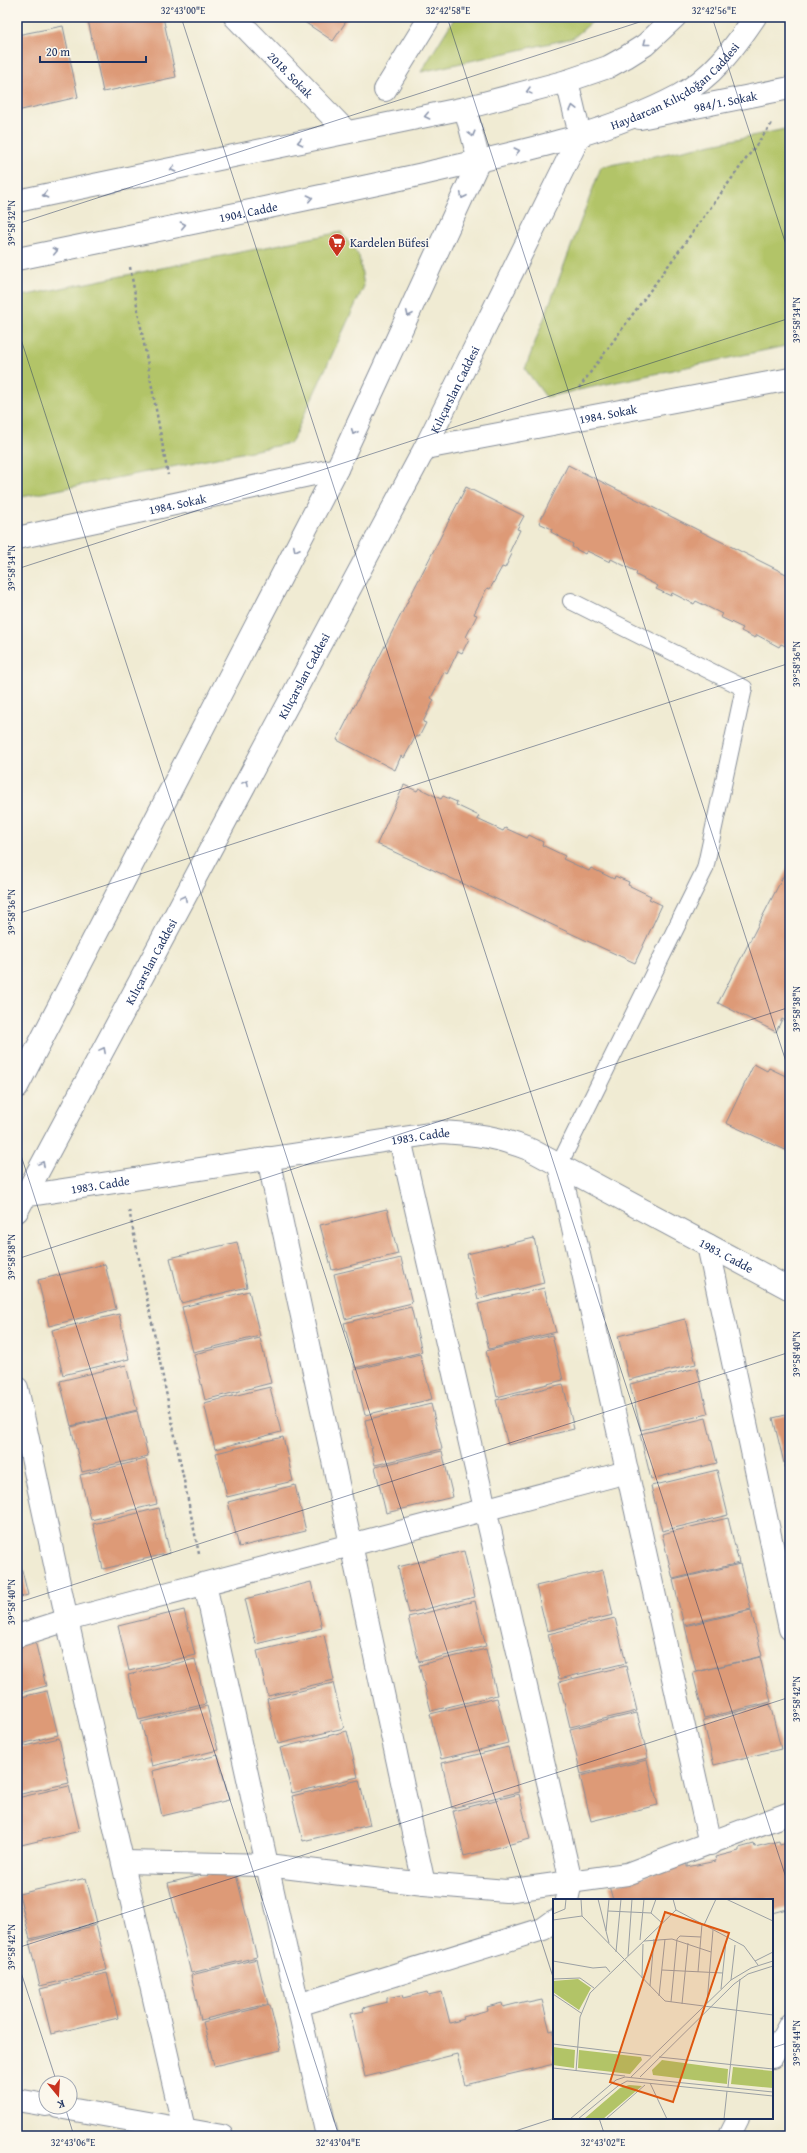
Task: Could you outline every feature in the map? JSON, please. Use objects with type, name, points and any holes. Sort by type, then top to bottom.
[{"type":"street","name":"2018. Sokak","points":[[235,17],[347,132]]},
{"type":"street","points":[[385,90],[430,17]]},
{"type":"street","points":[[17,201],[465,108],[567,81],[608,67],[626,57],[645,45],[675,17]]},
{"type":"street","name":"Haydarcan Kılıçdoğan Caddesi","points":[[479,161],[580,135],[650,110],[680,95],[708,75],[728,56],[755,17]]},
{"type":"street","points":[[567,81],[580,135]]},
{"type":"street","name":"984/1. Sokak","points":[[614,123],[790,88]]},
{"type":"street","points":[[17,1087],[337,470],[479,161],[465,108]]},
{"type":"street","name":"Kılıçarslan Caddesi","points":[[20,1201],[426,448],[580,135]]},
{"type":"street","name":"1904. Cadde","points":[[17,259],[347,191],[479,161]]},
{"type":"street","name":"1984. Sokak","points":[[426,448],[790,380]]},
{"type":"street","name":"1984. Sokak","points":[[17,538],[337,470]]},
{"type":"street","name":"1983. Cadde","points":[[20,1201],[124,1180],[442,1132],[478,1134],[511,1142],[790,1288]]},
{"type":"street","points":[[400,1139],[485,1510],[569,1891]]},
{"type":"street","points":[[268,1158],[424,1884]]},
{"type":"street","points":[[559,1166],[710,1844]]},
{"type":"street","points":[[708,1245],[790,1629]]},
{"type":"street","points":[[17,1388],[67,1620],[184,2129]]},
{"type":"street","points":[[17,1636],[67,1620],[627,1472]]},
{"type":"street","points":[[205,1584],[327,2136]]},
{"type":"street","points":[[123,1862],[267,1865],[424,1884],[506,1891],[569,1891],[627,1874],[790,1813]]},
{"type":"street","points":[[298,2005],[543,1929],[553,1922]]},
{"type":"street","points":[[773,2055],[790,2024]]},
{"type":"street","points":[[17,2100],[38,2104]]},
{"type":"street","points":[[78,2110],[222,2136]]},
{"type":"street","points":[[729,2136],[738,2119]]},
{"type":"lane","points":[[559,1166],[705,869],[744,688],[571,601]]},
{"type":"path","points":[[553,424],[776,119]]},
{"type":"path","points":[[125,237],[173,505]]},
{"type":"path","points":[[124,1180],[205,1584]]},
{"type":"green space","points":[[455,17],[598,17],[573,38],[421,72]]},
{"type":"green space","points":[[790,128],[790,345],[546,397],[525,369],[601,167]]},
{"type":"green space","points":[[341,232],[359,256],[364,286],[291,443],[17,498],[17,297]]},
{"type":"building","points":[[101,17],[163,17],[176,77],[103,92],[88,20]]},
{"type":"building","points":[[297,17],[349,17],[333,41]]},
{"type":"building","points":[[63,26],[78,97],[17,111],[17,35]]},
{"type":"building","points":[[568,465],[790,576],[790,648],[781,644],[779,647],[757,635],[755,638],[741,631],[743,628],[720,617],[722,614],[696,601],[694,604],[672,593],[671,596],[656,589],[658,586],[636,575],[637,572],[611,559],[610,562],[587,551],[585,554],[572,547],[573,544],[551,532],[552,529],[539,523]]},
{"type":"building","points":[[466,487],[524,516],[517,529],[520,530],[509,553],[512,554],[505,568],[502,567],[490,589],[487,588],[474,614],[477,615],[466,637],[469,639],[462,653],[458,651],[447,674],[444,672],[431,698],[434,700],[423,722],[426,723],[419,737],[416,736],[404,758],[401,756],[395,770],[337,740]]},
{"type":"building","points":[[404,785],[417,791],[419,788],[441,799],[443,796],[457,802],[456,805],[479,816],[477,819],[503,831],[505,828],[527,838],[529,835],[543,842],[542,845],[565,856],[563,859],[589,871],[591,868],[614,879],[615,876],[629,882],[628,885],[651,896],[649,899],[662,905],[635,963],[377,844]]},
{"type":"building","points":[[790,863],[790,1012],[786,1021],[782,1019],[776,1032],[718,1003]]},
{"type":"building","points":[[754,1064],[767,1071],[769,1068],[790,1078],[790,1152],[726,1123]]},
{"type":"building","points":[[387,1209],[398,1254],[332,1270],[320,1225]]},
{"type":"building","points":[[534,1238],[544,1283],[478,1299],[467,1254]]},
{"type":"building","points":[[237,1242],[247,1287],[181,1303],[170,1258]]},
{"type":"building","points":[[401,1258],[412,1303],[345,1319],[334,1274]]},
{"type":"building","points":[[105,1264],[116,1309],[49,1326],[38,1280]]},
{"type":"building","points":[[544,1288],[556,1332],[489,1349],[478,1304]]},
{"type":"building","points":[[249,1291],[260,1336],[193,1352],[182,1307]]},
{"type":"building","points":[[411,1307],[422,1352],[355,1368],[344,1323]]},
{"type":"building","points":[[119,1314],[129,1359],[63,1375],[52,1330]]},
{"type":"building","points":[[685,1319],[696,1364],[629,1380],[618,1336]]},
{"type":"building","points":[[552,1335],[563,1380],[497,1397],[486,1351]]},
{"type":"building","points":[[260,1338],[271,1383],[205,1400],[194,1354]]},
{"type":"building","points":[[420,1354],[432,1399],[365,1415],[354,1370]]},
{"type":"building","points":[[126,1365],[137,1410],[71,1426],[60,1381]]},
{"type":"building","points":[[697,1368],[708,1414],[641,1430],[630,1384]]},
{"type":"building","points":[[563,1384],[574,1429],[508,1445],[496,1400]]},
{"type":"building","points":[[270,1387],[281,1432],[215,1449],[204,1403]]},
{"type":"building","points":[[431,1404],[442,1449],[375,1465],[365,1420]]},
{"type":"building","points":[[137,1411],[148,1456],[82,1472],[71,1427]]},
{"type":"building","points":[[790,1414],[790,1462],[784,1463],[773,1418]]},
{"type":"building","points":[[706,1418],[717,1463],[651,1479],[640,1434]]},
{"type":"building","points":[[283,1437],[293,1481],[227,1497],[216,1453]]},
{"type":"building","points":[[442,1451],[453,1497],[386,1513],[375,1467]]},
{"type":"building","points":[[146,1459],[157,1504],[91,1520],[80,1475]]},
{"type":"building","points":[[790,1464],[790,1485],[789,1486],[785,1465]]},
{"type":"building","points":[[717,1470],[728,1515],[662,1531],[651,1486]]},
{"type":"building","points":[[295,1485],[306,1531],[239,1547],[228,1502]]},
{"type":"building","points":[[159,1508],[170,1553],[103,1569],[93,1524]]},
{"type":"building","points":[[728,1518],[739,1563],[673,1579],[662,1534]]},
{"type":"building","points":[[17,1550],[28,1595],[17,1598]]},
{"type":"building","points":[[464,1551],[475,1597],[409,1613],[398,1567]]},
{"type":"building","points":[[740,1564],[751,1609],[684,1625],[673,1580]]},
{"type":"building","points":[[603,1570],[613,1615],[547,1631],[536,1586]]},
{"type":"building","points":[[311,1582],[322,1628],[256,1644],[245,1599]]},
{"type":"building","points":[[475,1601],[486,1646],[419,1662],[408,1617]]},
{"type":"building","points":[[184,1610],[195,1655],[129,1671],[118,1626]]},
{"type":"building","points":[[751,1610],[762,1656],[696,1672],[685,1626]]},
{"type":"building","points":[[615,1618],[626,1663],[559,1679],[548,1634]]},
{"type":"building","points":[[324,1635],[334,1680],[268,1696],[257,1651]]},
{"type":"building","points":[[35,1641],[46,1686],[17,1694],[17,1645]]},
{"type":"building","points":[[486,1649],[497,1695],[431,1711],[419,1665]]},
{"type":"building","points":[[760,1657],[771,1702],[704,1718],[693,1673]]},
{"type":"building","points":[[195,1659],[206,1704],[139,1720],[128,1675]]},
{"type":"building","points":[[626,1666],[637,1711],[570,1727],[559,1682]]},
{"type":"building","points":[[333,1683],[344,1728],[278,1744],[267,1699]]},
{"type":"building","points":[[47,1691],[58,1735],[17,1745],[17,1698]]},
{"type":"building","points":[[497,1698],[508,1743],[441,1759],[430,1714]]},
{"type":"building","points":[[770,1704],[781,1749],[714,1765],[703,1720]]},
{"type":"building","points":[[207,1706],[218,1750],[152,1766],[141,1722]]},
{"type":"building","points":[[637,1713],[648,1758],[581,1774],[570,1729]]},
{"type":"building","points":[[347,1731],[358,1777],[292,1793],[280,1748]]},
{"type":"building","points":[[59,1738],[69,1783],[17,1795],[17,1748]]},
{"type":"building","points":[[508,1747],[519,1792],[452,1808],[442,1763]]},
{"type":"building","points":[[218,1755],[229,1800],[162,1816],[152,1771]]},
{"type":"building","points":[[647,1760],[658,1805],[591,1821],[580,1776]]},
{"type":"building","points":[[359,1780],[370,1825],[303,1841],[292,1796]]},
{"type":"building","points":[[69,1786],[80,1831],[17,1846],[17,1798]]},
{"type":"building","points":[[519,1794],[530,1839],[464,1856],[453,1811]]},
{"type":"building","points":[[779,1841],[780,1845],[790,1842],[790,1908],[773,1913],[773,1899],[613,1899],[609,1886],[687,1864],[687,1867],[716,1861],[715,1857],[739,1851],[739,1848],[754,1844],[755,1847]]},
{"type":"building","points":[[234,1867],[257,1957],[191,1973],[168,1883]]},
{"type":"building","points":[[86,1878],[97,1923],[30,1939],[19,1894]]},
{"type":"building","points":[[96,1925],[107,1970],[40,1986],[29,1941]]},
{"type":"building","points":[[257,1959],[268,2004],[201,2020],[191,1975]]},
{"type":"building","points":[[107,1973],[118,2018],[51,2034],[40,1989]]},
{"type":"building","points":[[427,1992],[428,1995],[442,1992],[450,2023],[464,2019],[463,2017],[488,2010],[487,2007],[502,2003],[503,2007],[527,2001],[528,2003],[542,2000],[550,2031],[553,2030],[553,2064],[465,2085],[457,2054],[365,2077],[350,2014],[364,2011],[363,2008],[387,2002],[387,1998],[402,1995],[403,1998]]},
{"type":"building","points":[[270,2005],[281,2050],[214,2066],[203,2022]]},
{"type":"place","name":"Kardelen Büfesi","points":[[337,257]]}]
